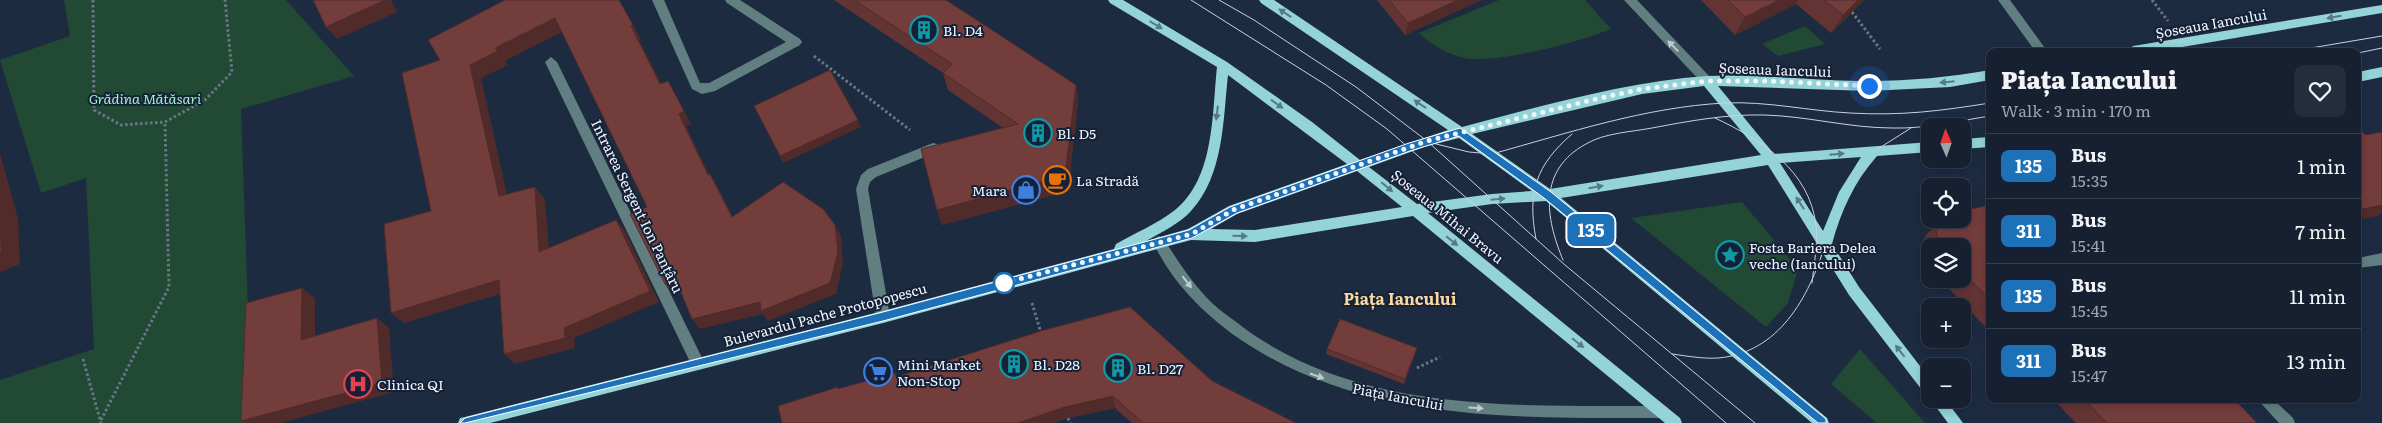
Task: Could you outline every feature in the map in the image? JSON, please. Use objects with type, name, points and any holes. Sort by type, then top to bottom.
[{"type":"main road","name":"Șoseaua Mihai Bravu","points":[[1114,0],[1223,65],[1358,165],[1675,423]]},
{"type":"main road","points":[[1265,0],[1460,132],[1548,195],[1822,423]]},
{"type":"main road","name":"Șoseaua Iancului","points":[[2151,48],[2382,9]]},
{"type":"main road","points":[[1103,258],[1180,214],[1197,194],[1208,171],[1212,155],[1223,65]]},
{"type":"main road","points":[[2361,76],[2382,72]]},
{"type":"main road","name":"Șoseaua Iancului","points":[[1707,81],[1768,81],[1869,86],[1950,82],[1986,76]]},
{"type":"main road","points":[[1358,165],[1460,132],[1635,91],[1707,81],[1771,159],[1867,308],[1921,378]]},
{"type":"main road","points":[[1971,143],[1986,142]]},
{"type":"main road","points":[[1415,210],[1492,199],[1548,195],[1771,159],[1921,148]]},
{"type":"main road","points":[[1825,245],[1842,197],[1856,172],[1873,152]]},
{"type":"main road","name":"Bulevardul Pache Protopopescu","points":[[1192,234],[1233,210],[1358,165]]},
{"type":"main road","name":"Bulevardul Pache Protopopescu","points":[[465,423],[508,417],[698,364],[1192,234],[1255,236],[1415,210]]},
{"type":"main road","points":[[1944,408],[1956,423]]},
{"type":"street","points":[[658,0],[696,86],[702,89],[711,88],[796,42],[731,0]]},
{"type":"street","points":[[1630,0],[1707,81]]},
{"type":"street","points":[[2004,0],[2039,48]]},
{"type":"street","name":"Intrarea Sergent Ion Panțâru","points":[[551,62],[698,364]]},
{"type":"street","points":[[883,316],[862,190],[865,179],[872,173],[933,148]]},
{"type":"street","name":"Piața Iancului","points":[[1159,242],[1187,284],[1214,313],[1255,345],[1303,371],[1359,390],[1416,402],[1457,407],[1662,412]]},
{"type":"street","points":[[2361,262],[2382,259]]},
{"type":"street","points":[[2268,403],[2288,423]]},
{"type":"path","points":[[93,0],[94,110],[121,125],[165,122],[205,100],[232,72],[225,0]]},
{"type":"path","points":[[1852,12],[1880,49]]},
{"type":"path","points":[[796,42],[933,148]]},
{"type":"path","points":[[101,422],[169,287],[165,122]]},
{"type":"path","points":[[1030,294],[1041,335]]},
{"type":"path","points":[[1417,368],[1440,357]]},
{"type":"path","points":[[83,359],[101,422]]},
{"type":"path","points":[[1068,418],[1070,423]]},
{"type":"green space","name":"Grădina Mătăsari","points":[[64,0],[286,0],[354,76],[241,109],[252,423],[0,423],[0,380],[94,349],[86,178],[41,193],[0,60],[70,36]]},
{"type":"green space","points":[[1499,0],[1585,0],[1611,29],[1543,50],[1488,59],[1458,56],[1444,50],[1419,33]]},
{"type":"green space","points":[[1805,26],[1825,44],[1778,56],[1762,44]]},
{"type":"green space","points":[[1742,202],[1798,269],[1788,303],[1766,327],[1631,218]]},
{"type":"green space","points":[[1860,349],[1925,423],[1877,423],[1831,384]]},
{"type":"building","points":[[313,0],[385,0],[326,27]]},
{"type":"building","points":[[505,0],[619,0],[633,25],[631,26],[660,84],[668,81],[684,111],[679,114],[708,175],[710,174],[732,217],[783,182],[823,209],[835,225],[838,252],[830,283],[761,311],[760,302],[692,319],[676,280],[665,284],[630,214],[647,207],[555,18],[495,48],[498,51],[470,65],[499,196],[535,187],[539,252],[616,220],[650,291],[564,328],[565,338],[504,354],[499,280],[391,313],[384,224],[431,211],[402,73],[440,60],[428,40]]},
{"type":"building","points":[[854,0],[946,0],[1076,85],[1065,175],[937,210],[921,149],[1018,124],[943,73],[952,64]]},
{"type":"building","points":[[1389,0],[1458,0],[1408,23]]},
{"type":"building","points":[[1728,0],[1779,0],[1745,17]]},
{"type":"building","points":[[1824,0],[1858,0],[1843,15]]},
{"type":"building","points":[[830,70],[858,120],[780,156],[754,106]]},
{"type":"building","points":[[2361,130],[2365,135],[2382,132],[2382,205],[2361,209]]},
{"type":"building","points":[[1986,206],[1986,296],[1971,280],[1971,238],[1938,238],[1937,228],[1971,228],[1971,209]]},
{"type":"building","points":[[0,221],[2,253],[0,253]]},
{"type":"building","points":[[302,288],[301,340],[377,318],[382,383],[241,421],[246,303]]},
{"type":"building","points":[[1130,307],[1212,381],[1296,423],[1143,423],[1113,396],[1065,407],[1018,423],[782,423],[778,406],[838,387],[838,389],[895,373],[896,377],[1041,331]]},
{"type":"building","points":[[1340,319],[1417,348],[1405,379],[1327,349]]},
{"type":"building","points":[[2088,403],[2238,403],[2257,423],[2107,423]]},
{"type":"tram line","points":[[1191,0],[1326,85],[1387,129],[1726,423]]},
{"type":"tram line","points":[[1219,0],[1254,20],[1356,87],[1427,141],[1536,239]]},
{"type":"tram line","points":[[2311,48],[2382,36]]},
{"type":"tram line","points":[[2361,52],[2382,48]]},
{"type":"tram line","points":[[1432,143],[1469,152],[1492,154],[1607,122],[1695,105],[1756,103],[1835,112],[1886,114],[1986,104]]},
{"type":"tram line","points":[[1715,118],[1764,115],[1796,117],[1860,126],[1904,128],[1986,117]]},
{"type":"tram line","points":[[1563,260],[1552,227],[1550,196],[1553,181],[1560,167],[1570,155],[1601,137],[1715,118]]},
{"type":"tram line","points":[[1715,118],[1750,136],[1766,147],[1793,173],[1804,188],[1812,206],[1816,225],[1813,278]]},
{"type":"tram line","points":[[1873,152],[1911,128]]},
{"type":"tram line","points":[[1536,239],[1533,207],[1537,180],[1542,168],[1550,157],[1572,134]]},
{"type":"tram line","points":[[1536,239],[1672,354]]},
{"type":"tram line","points":[[1813,278],[1825,245]]},
{"type":"tram line","points":[[1672,354],[1718,358],[1739,354],[1758,346],[1774,334],[1788,319],[1800,302],[1813,278]]},
{"type":"tram line","points":[[1812,283],[1813,278]]},
{"type":"tram line","points":[[1672,354],[1755,423]]},
{"type":"bus line","name":"135","points":[[465,423],[883,316],[1192,234],[1233,210],[1409,147],[1460,132],[1548,195],[1822,423]]},
{"type":"place","name":"Bl. D4","points":[[924,30]]},
{"type":"place","name":"Bl. D5","points":[[1038,133]]},
{"type":"place","name":"La Stradă","points":[[1057,180]]},
{"type":"place","name":"Mara","points":[[1026,190]]},
{"type":"place","name":"Fosta Bariera Delea veche (Iancului)","points":[[1730,255]]},
{"type":"place","name":"Bl. D28","points":[[1014,364]]},
{"type":"place","name":"Bl. D27","points":[[1118,368]]},
{"type":"place","name":"Mini Market Non-Stop","points":[[878,372]]},
{"type":"place","name":"Clinica QI","points":[[358,384]]},
{"type":"district","name":"Piața Iancului","points":[[1400,298]]},
{"type":"route","points":[[1004,283],[1192,234],[1233,210],[1358,165],[1427,141],[1530,114],[1642,89],[1707,81],[1738,80],[1869,86]]}]
